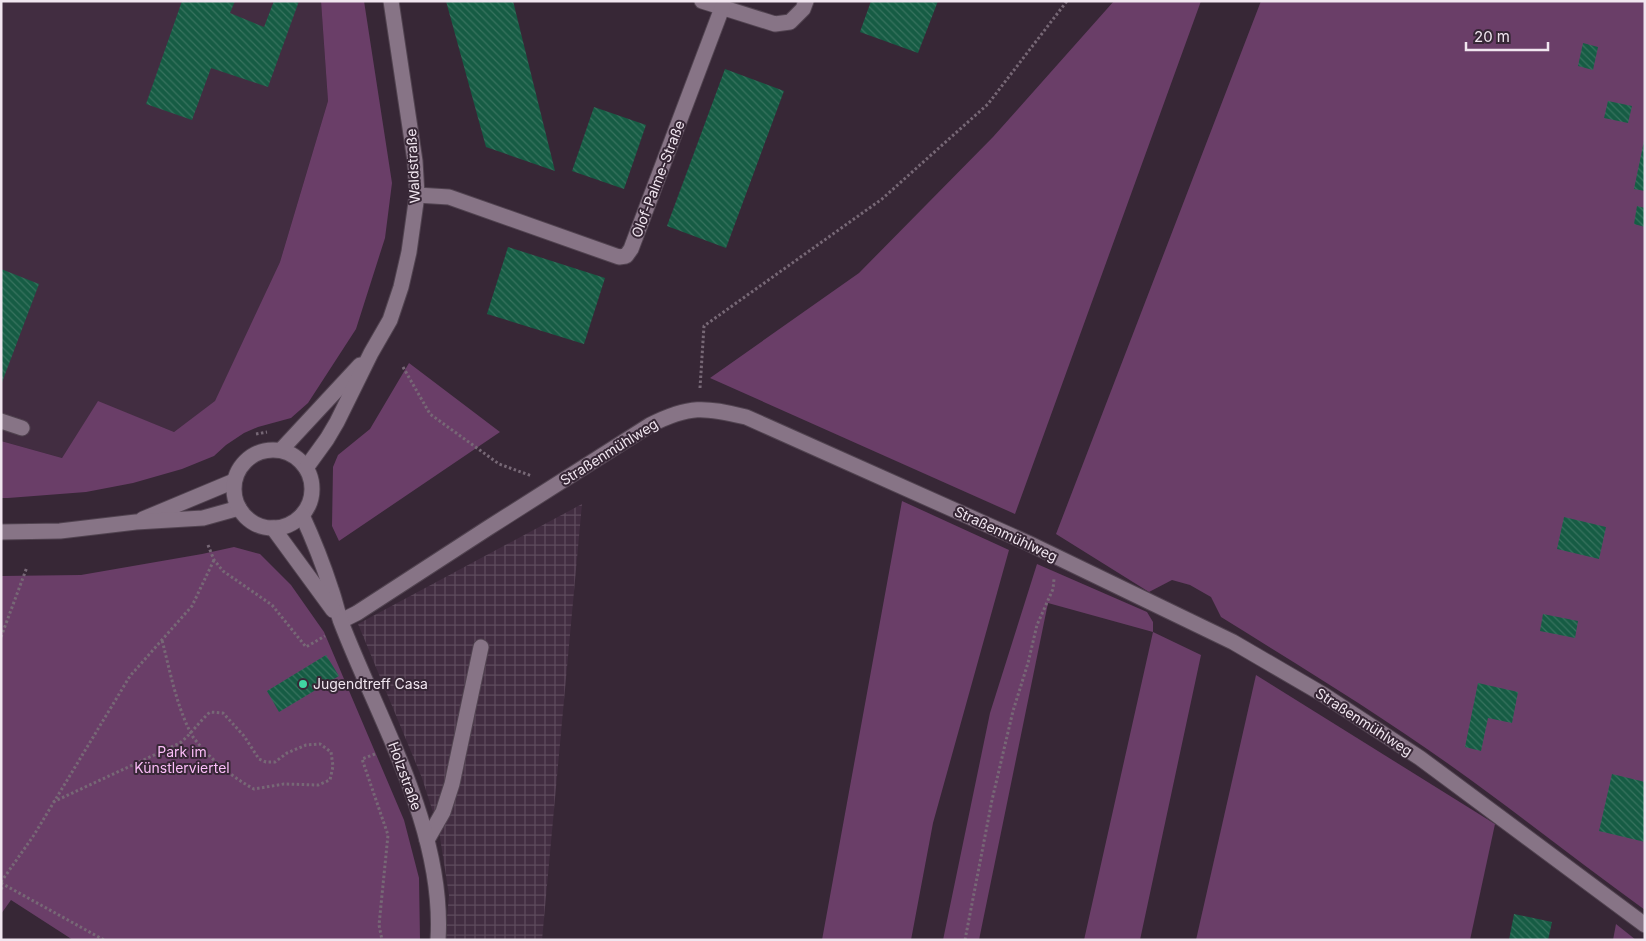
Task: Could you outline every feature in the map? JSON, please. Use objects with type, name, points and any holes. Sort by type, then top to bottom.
[{"type":"street","name":"Waldstraße","points":[[306,468],[337,422],[371,353],[390,320],[401,287],[409,252],[417,195],[413,138],[392,1]]},
{"type":"street","points":[[702,1],[775,24],[790,22],[803,10],[806,1]]},
{"type":"street","name":"Olof-Palme-Straße","points":[[417,195],[449,196],[619,257],[626,256],[631,249],[722,8]]},
{"type":"street","name":"Waldstraße","points":[[281,450],[371,353]]},
{"type":"street","name":"Straßenmühlweg","points":[[341,621],[357,613],[650,425],[674,414],[699,408],[722,411],[746,417],[1028,543],[1233,642],[1324,695],[1420,758],[1645,925]]},
{"type":"street","points":[[1,421],[22,428]]},
{"type":"street","points":[[272,449],[281,450],[300,460],[306,468],[311,480],[312,492],[309,504],[302,515],[294,522],[273,528],[263,527],[253,523],[239,508],[235,500],[234,481],[242,465],[255,453],[272,449]]},
{"type":"street","points":[[136,522],[234,481]]},
{"type":"street","points":[[1,532],[60,531],[136,522],[203,518],[239,508]]},
{"type":"street","name":"Holzstraße","points":[[302,515],[317,548],[341,621],[392,742],[418,810],[433,870],[437,902],[438,940]]},
{"type":"street","name":"Holzstraße","points":[[273,528],[341,621]]},
{"type":"street","points":[[427,840],[443,812],[452,784],[481,646]]},
{"type":"path","points":[[699,408],[704,326],[882,199],[988,104],[1067,1]]},
{"type":"path","points":[[403,367],[430,414],[500,464],[557,484]]},
{"type":"path","points":[[208,544],[214,560],[223,571],[272,605],[306,647],[328,635]]},
{"type":"path","points":[[965,940],[992,800],[1013,711],[1028,663],[1037,624],[1053,589],[1055,570],[1059,559]]},
{"type":"path","points":[[1,889],[2,883],[34,835],[130,676],[192,606],[214,560]]},
{"type":"path","points":[[1,636],[27,567]]},
{"type":"path","points":[[53,802],[170,749],[191,734],[198,723],[210,712],[223,713],[244,736],[259,758],[266,762],[275,762],[306,745],[320,744],[331,752],[334,766],[330,780],[318,785],[284,784],[254,790],[238,780],[207,755],[191,734],[184,718],[162,640]]},
{"type":"path","points":[[380,752],[362,760],[388,835],[379,925],[382,940]]},
{"type":"path","points":[[2,883],[104,940]]},
{"type":"shaded area","points":[[1,1],[321,1],[328,101],[280,262],[215,402],[174,432],[98,402],[62,458],[1,441]]},
{"type":"shaded area","points":[[582,504],[542,940],[445,940],[449,895],[439,831],[422,778],[358,624]]},
{"type":"green space","points":[[321,1],[364,1],[392,183],[385,238],[356,329],[308,403],[291,418],[244,433],[214,456],[182,469],[133,483],[86,492],[1,498],[1,441],[62,458],[98,401],[174,432],[215,401],[280,262],[328,101]]},
{"type":"green space","points":[[1114,1],[1201,1],[1015,514],[710,378],[859,273],[993,137]]},
{"type":"green space","points":[[1261,1],[1645,1],[1645,910],[1422,745],[1337,689],[1221,617],[1211,597],[1190,585],[1172,580],[1149,592],[1056,534]]},
{"type":"green space","points":[[409,363],[500,432],[339,541],[332,526],[333,467],[338,455],[370,429]]},
{"type":"green space","points":[[902,501],[1009,550],[933,823],[911,940],[822,940]]},
{"type":"green space","name":"Park im Künstlerviertel","points":[[234,547],[260,554],[291,585],[324,632],[404,820],[419,878],[420,940],[73,940],[11,900],[1,914],[1,576],[81,575]]},
{"type":"green space","points":[[1037,564],[1147,612],[1153,622],[1153,632],[1048,603],[979,940],[943,940],[990,713]]},
{"type":"green space","points":[[1153,632],[1201,655],[1140,940],[1084,940]]},
{"type":"green space","points":[[1256,675],[1495,824],[1470,940],[1196,940]]},
{"type":"green space","points":[[1616,924],[1636,940],[1613,940]]},
{"type":"building","points":[[182,1],[235,1],[230,13],[264,27],[274,1],[299,1],[268,87],[211,68],[192,120],[146,104]]},
{"type":"building","points":[[446,1],[513,1],[555,171],[486,147]]},
{"type":"building","points":[[871,1],[938,1],[918,53],[860,32]]},
{"type":"building","points":[[1583,43],[1598,47],[1593,70],[1578,66]]},
{"type":"building","points":[[725,69],[784,91],[726,248],[667,226]]},
{"type":"building","points":[[1608,101],[1632,106],[1628,123],[1604,118]]},
{"type":"building","points":[[594,107],[646,125],[624,189],[572,171]]},
{"type":"building","points":[[1645,141],[1645,191],[1634,189]]},
{"type":"building","points":[[1637,206],[1645,208],[1645,227],[1634,224]]},
{"type":"building","points":[[508,247],[605,278],[584,344],[487,314]]},
{"type":"building","points":[[1,269],[39,284],[1,385]]},
{"type":"building","points":[[1564,517],[1606,527],[1599,559],[1557,549]]},
{"type":"building","points":[[1543,614],[1578,621],[1575,638],[1540,631]]},
{"type":"building","name":"Jugendtreff Casa","points":[[326,655],[339,676],[279,712],[267,691]]},
{"type":"building","points":[[1478,683],[1518,692],[1512,723],[1488,718],[1481,751],[1465,747]]},
{"type":"building","points":[[1612,774],[1645,782],[1645,842],[1599,831]]},
{"type":"building","points":[[1514,914],[1552,922],[1548,940],[1509,940]]},
{"type":"place","name":"Jugendtreff Casa","points":[[303,684]]}]
